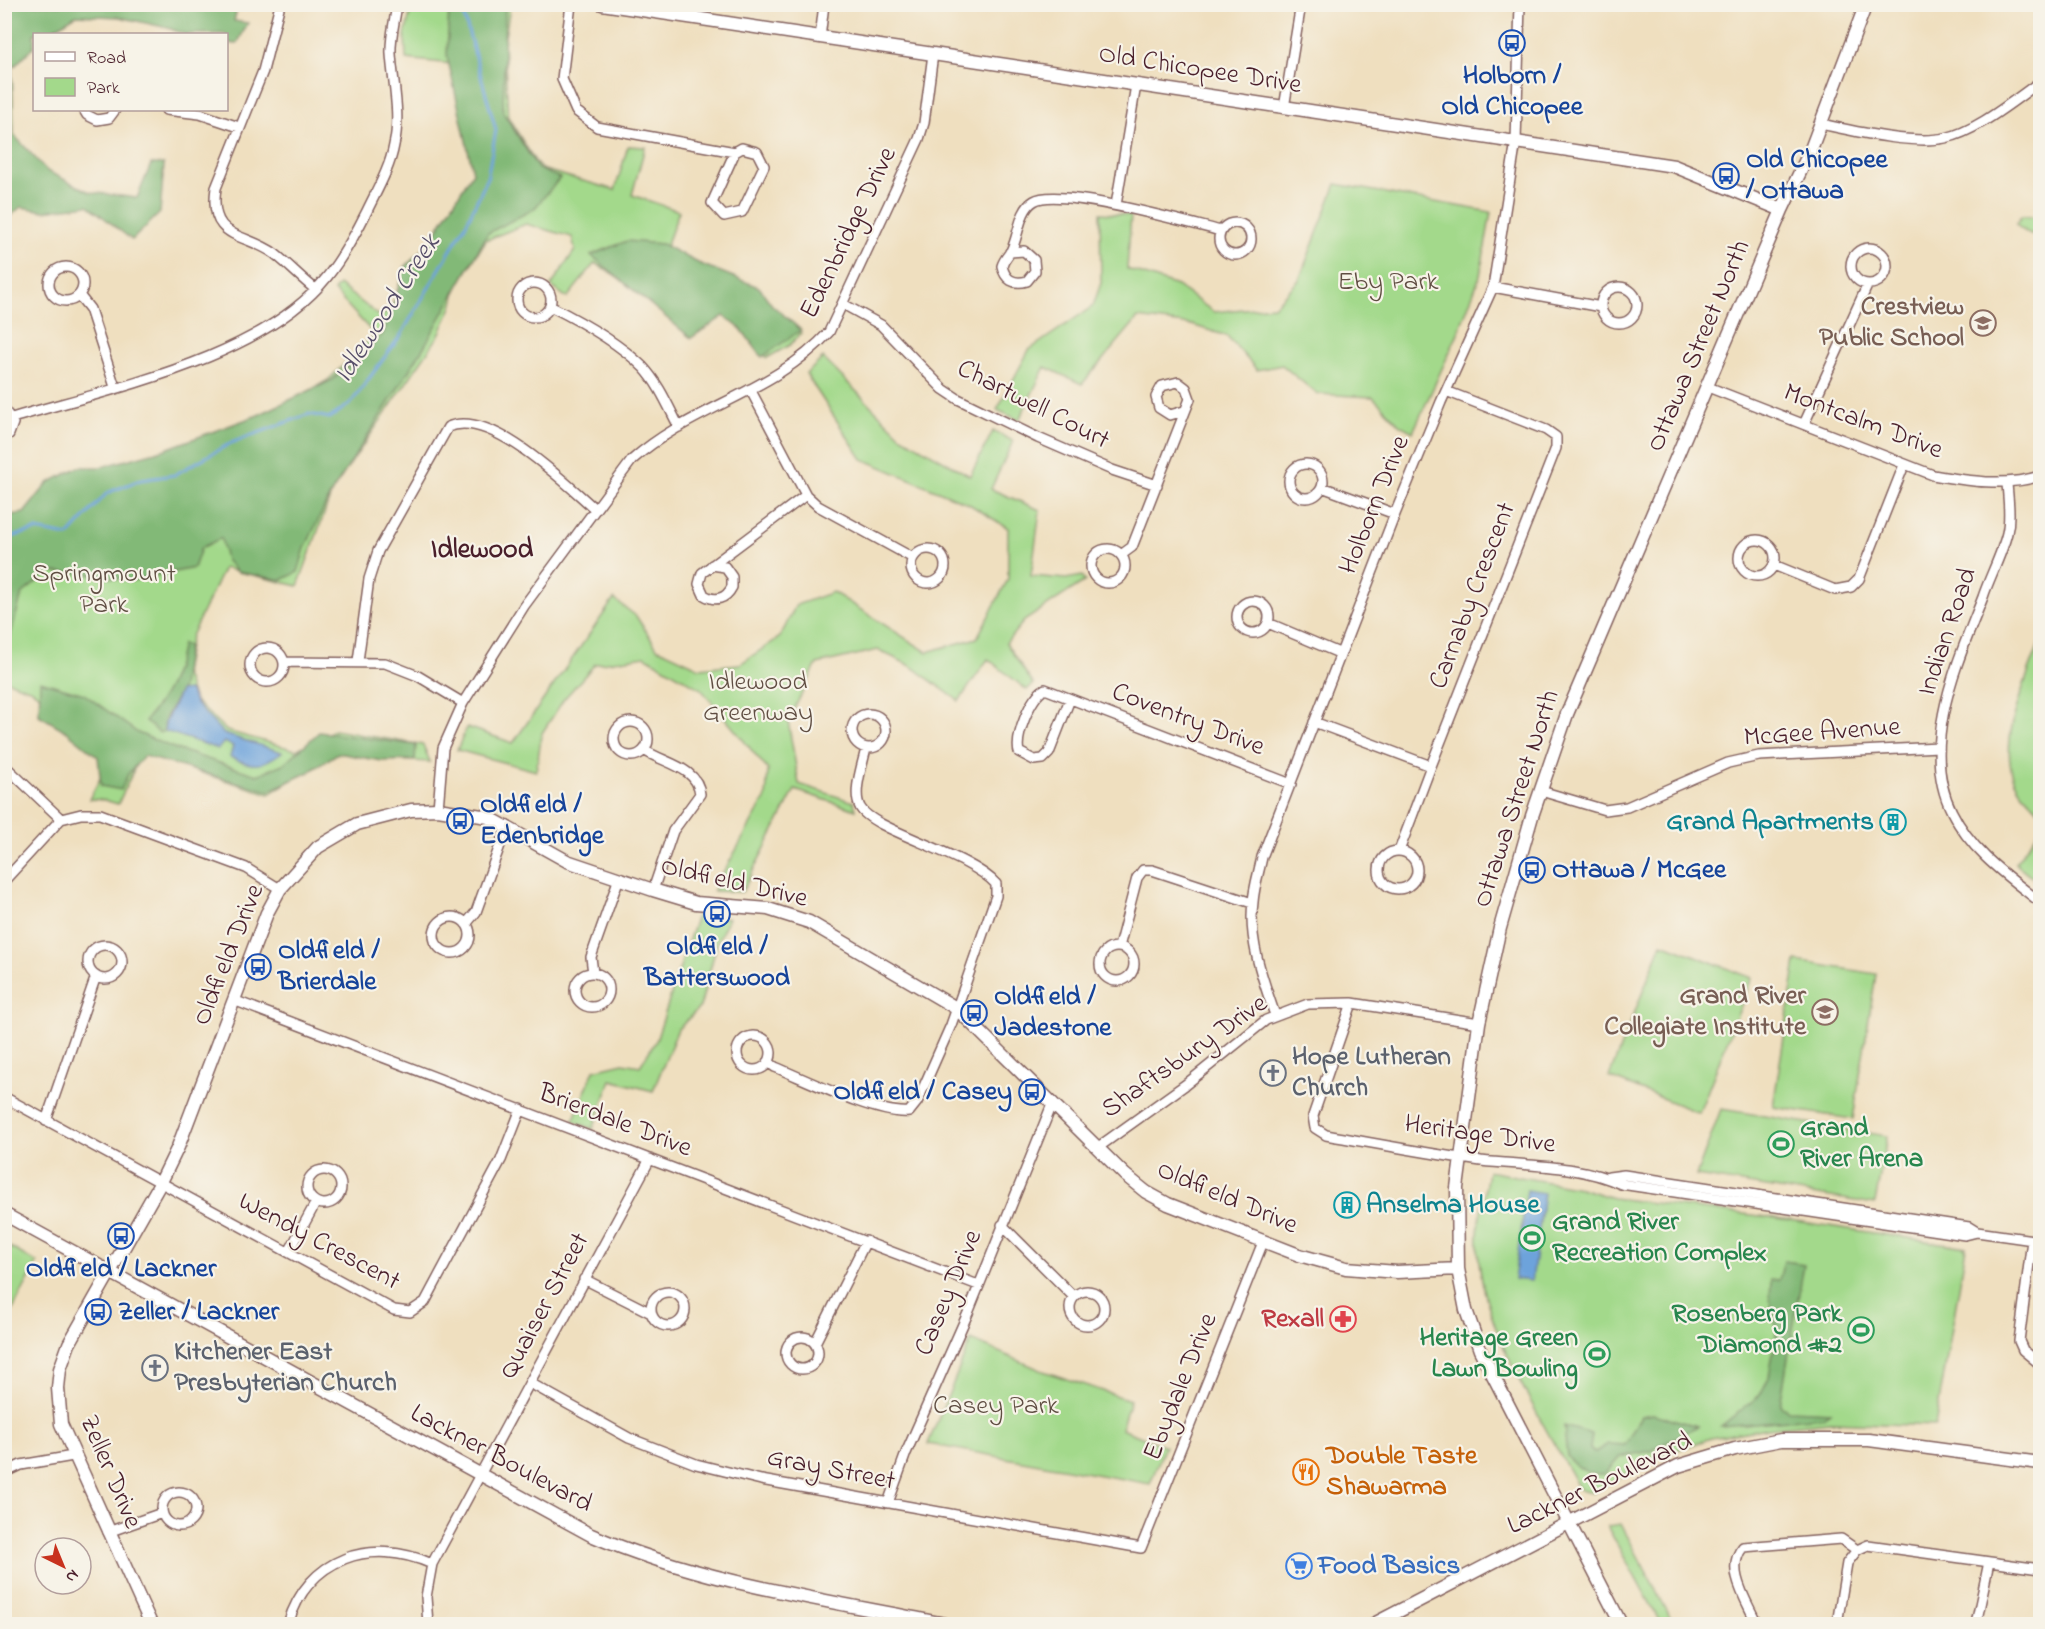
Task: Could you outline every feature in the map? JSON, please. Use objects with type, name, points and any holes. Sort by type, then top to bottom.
[{"type":"street","points":[[280,4],[262,71],[216,188],[215,215],[222,226],[232,234],[273,253],[315,289]]},
{"type":"street","points":[[12,418],[203,361],[242,342],[293,309],[326,279],[351,244],[388,167],[395,143],[397,102],[391,51],[397,4]]},
{"type":"street","points":[[571,4],[562,79],[576,111],[597,127],[735,152],[742,148],[757,152],[764,166],[742,212],[724,216],[712,202],[735,152]]},
{"type":"street","name":"Old Chicopee Drive","points":[[602,4],[1674,166],[1782,210]]},
{"type":"street","points":[[819,38],[824,4]]},
{"type":"street","points":[[1284,108],[1301,4]]},
{"type":"street","name":"Holborn Drive","points":[[1275,1015],[1262,975],[1253,934],[1252,903],[1263,857],[1339,653],[1395,514],[1446,391],[1493,287],[1516,141],[1520,4]]},
{"type":"street","name":"Ottawa Street North","points":[[1621,1624],[1480,1350],[1466,1310],[1458,1269],[1456,1222],[1460,1158],[1479,1023],[1500,928],[1541,790],[1567,714],[1782,210],[1821,124],[1866,4]]},
{"type":"street","name":"Edenbridge Drive","points":[[438,809],[443,748],[463,703],[524,606],[632,460],[646,447],[679,427],[750,389],[812,351],[829,332],[919,140],[933,54]]},
{"type":"street","points":[[1821,124],[1902,138],[1945,138],[1979,123],[2040,82]]},
{"type":"street","points":[[1116,205],[1136,85]]},
{"type":"street","points":[[85,111],[87,115],[97,120],[109,118],[114,111]]},
{"type":"street","points":[[174,111],[200,114],[239,127]]},
{"type":"street","points":[[1010,252],[1026,209],[1032,202],[1044,197],[1116,205],[1221,231]]},
{"type":"street","points":[[1804,424],[1868,284],[1884,276],[1887,263],[1883,254],[1877,249],[1868,247],[1855,253],[1850,267],[1855,278],[1868,284]]},
{"type":"street","points":[[1493,287],[1601,308],[1611,322],[1624,323],[1633,318],[1638,304],[1631,290],[1616,287],[1604,295],[1601,308]]},
{"type":"street","points":[[79,295],[90,309],[115,387]]},
{"type":"street","name":"Chartwell Court","points":[[843,304],[881,325],[943,389],[958,399],[1038,438],[1112,470],[1157,485]]},
{"type":"street","points":[[550,306],[625,351],[644,368],[660,391],[679,427]]},
{"type":"street","name":"Montcalm Drive","points":[[1708,387],[1904,465],[1961,480],[2007,483],[2040,476]]},
{"type":"street","points":[[750,389],[807,495],[818,506],[913,558]]},
{"type":"street","name":"Carnaby Crescent","points":[[1431,766],[1551,459],[1556,437],[1546,430],[1446,391]]},
{"type":"street","points":[[4,409],[12,418],[12,429],[4,438]]},
{"type":"street","points":[[1121,555],[1132,547],[1184,411]]},
{"type":"street","points":[[358,661],[369,579],[378,551],[448,427],[464,424],[510,440],[528,451],[595,509]]},
{"type":"street","points":[[1774,565],[1835,590],[1851,587],[1859,579],[1904,465]]},
{"type":"street","name":"Indian Road","points":[[2007,483],[2007,533],[1949,686],[1939,747],[1942,777],[1951,811],[1973,843],[1996,868],[2040,902]]},
{"type":"street","points":[[1322,487],[1395,514]]},
{"type":"street","points":[[712,565],[807,495]]},
{"type":"street","points":[[1756,540],[1767,543],[1774,554],[1774,565],[1766,574],[1750,575],[1739,563],[1741,549],[1748,542],[1756,540]]},
{"type":"street","points":[[1268,623],[1339,653]]},
{"type":"street","points":[[284,663],[358,661],[385,663],[407,670],[463,703]]},
{"type":"street","name":"Coventry Drive","points":[[1070,699],[1049,753],[1043,759],[1035,760],[1019,752],[1017,744],[1036,694],[1045,689],[1291,784]]},
{"type":"street","points":[[1314,722],[1431,766],[1399,851],[1384,858],[1379,872],[1386,885],[1401,889],[1411,884],[1418,870],[1413,858],[1399,851]]},
{"type":"street","name":"McGee Avenue","points":[[1541,790],[1605,810],[1627,807],[1728,763],[1759,756],[1939,747]]},
{"type":"street","points":[[768,1062],[774,1067],[875,1106],[897,1113],[909,1112],[917,1102],[956,1008],[996,897],[996,884],[987,874],[921,840],[871,820],[860,808],[857,796],[866,748]]},
{"type":"street","points":[[644,750],[689,772],[696,778],[700,794],[673,831],[653,890]]},
{"type":"street","points":[[4,765],[61,819]]},
{"type":"street","name":"Oldfield Drive","points":[[109,1272],[161,1182],[178,1147],[236,1000],[267,913],[280,889],[318,847],[357,824],[392,813],[438,809],[488,817],[567,861],[653,890],[696,903],[768,909],[809,922],[956,1008],[1097,1148],[1146,1192],[1167,1204],[1263,1242],[1346,1268],[1397,1272],[1458,1269]]},
{"type":"street","points":[[4,881],[61,819],[81,814],[100,814],[246,868],[280,889]]},
{"type":"street","points":[[466,924],[476,912],[507,826]]},
{"type":"street","points":[[1119,947],[1137,878],[1143,870],[1152,870],[1252,903]]},
{"type":"street","points":[[592,973],[591,957],[619,878]]},
{"type":"street","points":[[46,1120],[96,976]]},
{"type":"street","name":"Brierdale Drive","points":[[236,1000],[978,1285]]},
{"type":"street","name":"Shaftsbury Drive","points":[[1097,1148],[1185,1085],[1257,1027],[1275,1015],[1308,1004],[1352,1003],[1479,1023]]},
{"type":"street","name":"Heritage Drive","points":[[1352,1003],[1313,1116],[1315,1128],[1326,1135],[1460,1158],[1530,1163],[1606,1177],[1621,1184],[1882,1212],[1969,1227],[1977,1232]]},
{"type":"street","name":"Wendy Crescent","points":[[4,1097],[394,1310],[410,1312],[425,1302],[501,1160],[521,1109]]},
{"type":"street","name":"Casey Drive","points":[[888,1503],[906,1453],[1053,1102]]},
{"type":"street","name":"Quaiser Street","points":[[428,1624],[426,1597],[432,1564],[650,1158]]},
{"type":"street","name":"Heritage Drive","points":[[1765,1201],[1881,1223],[1965,1235],[1977,1232],[2036,1240]]},
{"type":"street","points":[[289,1252],[316,1202]]},
{"type":"street","points":[[1881,1223],[1882,1212]]},
{"type":"street","name":"Lackner Boulevard","points":[[4,1214],[591,1535],[647,1558],[728,1579],[945,1624]]},
{"type":"street","points":[[1002,1225],[1074,1297]]},
{"type":"street","points":[[2036,1240],[2019,1341],[2023,1350],[2040,1365]]},
{"type":"street","points":[[815,1343],[866,1241]]},
{"type":"street","name":"Ebydale Drive","points":[[1141,1548],[1263,1242]]},
{"type":"street","name":"Zeller Drive","points":[[109,1272],[69,1344],[60,1369],[57,1403],[61,1424],[73,1456],[151,1624]]},
{"type":"street","points":[[584,1279],[651,1313]]},
{"type":"street","name":"Gray Street","points":[[530,1383],[629,1438],[696,1464],[761,1480],[1141,1548]]},
{"type":"street","name":"Lackner Boulevard","points":[[1376,1624],[1678,1466],[1735,1449],[1781,1440],[1869,1440],[2040,1463]]},
{"type":"street","points":[[4,1473],[21,1465],[73,1456]]},
{"type":"street","points":[[108,1532],[162,1513]]},
{"type":"street","points":[[1757,1624],[1734,1568],[1735,1557],[1743,1547],[1842,1539],[1857,1550]]},
{"type":"street","points":[[1837,1624],[1847,1563],[1857,1550],[1868,1545],[2040,1569]]},
{"type":"street","points":[[288,1624],[294,1605],[322,1571],[350,1555],[390,1551],[416,1557],[432,1564]]},
{"type":"street","points":[[1976,1624],[1989,1562]]},
{"type":"green space","name":"Springmount Park","points":[[501,4],[510,6],[504,43],[508,117],[541,169],[615,190],[628,146],[645,147],[632,195],[679,211],[666,247],[759,295],[801,333],[790,345],[767,358],[725,305],[672,310],[595,263],[567,298],[551,286],[575,250],[572,237],[526,224],[486,240],[457,287],[452,307],[438,337],[333,489],[298,586],[224,568],[191,636],[184,672],[194,700],[227,731],[296,750],[334,730],[423,745],[430,762],[393,760],[340,750],[269,794],[141,754],[118,804],[89,799],[103,773],[102,739],[32,690],[5,680],[4,522],[193,445],[297,398],[328,380],[375,335],[334,291],[339,285],[381,317],[399,301],[475,173],[452,64],[406,59],[405,35],[412,5]]},
{"type":"green space","points":[[5,5],[184,5],[209,8],[220,5],[238,5],[234,21],[248,23],[237,44],[228,43],[228,33],[181,33],[119,17],[76,15],[48,33],[33,33],[33,47],[12,69],[14,135],[47,171],[90,192],[137,198],[151,164],[164,164],[160,213],[132,240],[88,205],[44,211],[21,207],[5,220]]},
{"type":"green space","points":[[449,5],[505,8],[503,112],[538,169],[560,178],[534,209],[488,233],[424,347],[330,495],[305,548],[298,572],[282,580],[237,572],[226,560],[221,538],[201,548],[194,568],[130,581],[89,574],[49,572],[22,594],[5,655],[5,516],[24,513],[48,483],[79,467],[101,467],[163,450],[258,415],[332,380],[383,334],[405,267],[429,243],[473,172],[447,56]]},
{"type":"green space","name":"Eby Park","points":[[1336,184],[1491,212],[1480,276],[1456,338],[1413,432],[1400,425],[1373,397],[1317,394],[1282,365],[1257,370],[1227,336],[1192,325],[1138,318],[1082,384],[1045,367],[1019,420],[997,410],[1029,350],[1093,306],[1101,283],[1100,213],[1131,215],[1127,269],[1177,286],[1214,312],[1274,306],[1299,280]]},
{"type":"green space","points":[[2021,216],[2040,217],[2040,234],[2030,234],[2019,227],[2016,224]]},
{"type":"green space","points":[[627,241],[662,244],[698,263],[759,287],[772,305],[801,330],[762,357],[741,329],[724,316],[691,338],[591,255]]},
{"type":"green space","name":"Idlewood Greenway","points":[[823,358],[902,437],[970,476],[993,431],[1013,441],[991,489],[1040,510],[1031,576],[1066,579],[1082,576],[1085,581],[1024,621],[1006,643],[1033,684],[1027,690],[988,659],[959,701],[909,665],[878,650],[817,664],[788,721],[799,784],[854,802],[856,810],[795,790],[742,892],[713,891],[766,797],[768,770],[701,689],[645,656],[595,664],[564,699],[542,733],[536,771],[457,750],[467,727],[513,743],[614,599],[636,616],[657,648],[700,668],[740,664],[780,637],[796,605],[833,592],[927,652],[977,638],[1008,579],[1008,528],[969,504],[862,459],[806,374]]},
{"type":"green space","points":[[2040,642],[2040,812],[2019,788],[2012,772],[2009,754],[2014,715]]},
{"type":"green space","points":[[182,644],[188,646],[182,687],[165,719],[164,731],[160,733],[145,721],[169,685]]},
{"type":"green space","points":[[40,681],[84,694],[138,733],[176,749],[257,775],[285,763],[319,732],[416,745],[415,760],[382,761],[338,753],[309,772],[268,791],[144,756],[128,774],[121,790],[101,786],[98,757],[66,731],[39,715]]},
{"type":"green space","points":[[2040,829],[2040,883],[2015,863]]},
{"type":"green space","points":[[697,915],[729,918],[718,940],[700,1007],[678,1029],[653,1091],[611,1080],[593,1129],[573,1121],[594,1070],[623,1063],[640,1066],[656,1041]]},
{"type":"green space","points":[[1662,943],[1752,978],[1699,1113],[1609,1077]]},
{"type":"green space","points":[[1796,961],[1876,974],[1853,1119],[1773,1107]]},
{"type":"green space","points":[[1721,1109],[1887,1136],[1875,1204],[1696,1176]]},
{"type":"green space","points":[[1488,1171],[1580,1188],[1613,1198],[1776,1218],[1966,1247],[1935,1426],[1831,1422],[1767,1428],[1711,1438],[1655,1458],[1593,1492],[1579,1489],[1516,1373],[1490,1311],[1482,1280],[1478,1249],[1479,1220]]},
{"type":"green space","points":[[5,1244],[37,1263],[5,1325]]},
{"type":"green space","points":[[1784,1261],[1804,1264],[1780,1405],[1788,1410],[1830,1412],[1823,1417],[1721,1426],[1760,1395],[1769,1377],[1777,1329],[1770,1300],[1771,1279],[1779,1280]]},
{"type":"green space","name":"Casey Park","points":[[971,1340],[1043,1371],[1130,1400],[1121,1429],[1165,1446],[1150,1484],[928,1444]]},
{"type":"green space","points":[[1653,1414],[1698,1426],[1651,1451],[1620,1457],[1604,1475],[1588,1472],[1567,1457],[1564,1426],[1592,1434],[1590,1449],[1595,1452],[1608,1444],[1625,1445],[1641,1416]]},
{"type":"green space","points":[[1621,1524],[1674,1624],[1661,1624],[1607,1526]]},
{"type":"water","points":[[189,690],[196,704],[224,734],[282,752],[263,763],[245,763],[230,757],[233,746],[224,742],[218,749],[165,731],[165,723],[180,691]]},
{"type":"water","points":[[1527,1190],[1544,1193],[1532,1281],[1514,1279]]},
{"type":"waterway","name":"Idlewood Creek","points":[[4,539],[36,530],[68,536],[107,493],[140,480],[174,475],[231,443],[309,414],[330,418],[351,403],[401,335],[466,224],[487,179],[496,130],[461,5]]},
{"type":"place","name":"Holborn / Old Chicopee","points":[[1512,43]]},
{"type":"place","name":"Old Chicopee / Ottawa","points":[[1726,176]]},
{"type":"place","name":"Crestview Public School","points":[[1983,323]]},
{"type":"place","name":"Oldfield / Edenbridge","points":[[460,821]]},
{"type":"place","name":"Grand Apartments","points":[[1893,822]]},
{"type":"place","name":"Ottawa / McGee","points":[[1532,870]]},
{"type":"place","name":"Oldfield / Batterswood","points":[[717,914]]},
{"type":"place","name":"Oldfield / Brierdale","points":[[258,967]]},
{"type":"place","name":"Grand River Collegiate Institute","points":[[1825,1012]]},
{"type":"place","name":"Oldfield / Jadestone","points":[[974,1013]]},
{"type":"place","name":"Hope Lutheran Church","points":[[1273,1073]]},
{"type":"place","name":"Oldfield / Casey","points":[[1032,1092]]},
{"type":"place","name":"Grand River Arena","points":[[1781,1144]]},
{"type":"place","name":"Anselma House","points":[[1347,1205]]},
{"type":"place","name":"Oldfield / Lackner","points":[[121,1236]]},
{"type":"place","name":"Grand River Recreation Complex","points":[[1532,1238]]},
{"type":"place","name":"Zeller / Lackner","points":[[98,1312]]},
{"type":"place","name":"Rexall","points":[[1343,1319]]},
{"type":"place","name":"Rosenberg Park Diamond #2","points":[[1861,1330]]},
{"type":"place","name":"Heritage Green Lawn Bowling","points":[[1597,1354]]},
{"type":"place","name":"Kitchener East Presbyterian Church","points":[[155,1368]]},
{"type":"place","name":"Double Taste Shawarma","points":[[1306,1472]]},
{"type":"place","name":"Food Basics","points":[[1299,1566]]},
{"type":"district","name":"Idlewood","points":[[482,550]]}]
